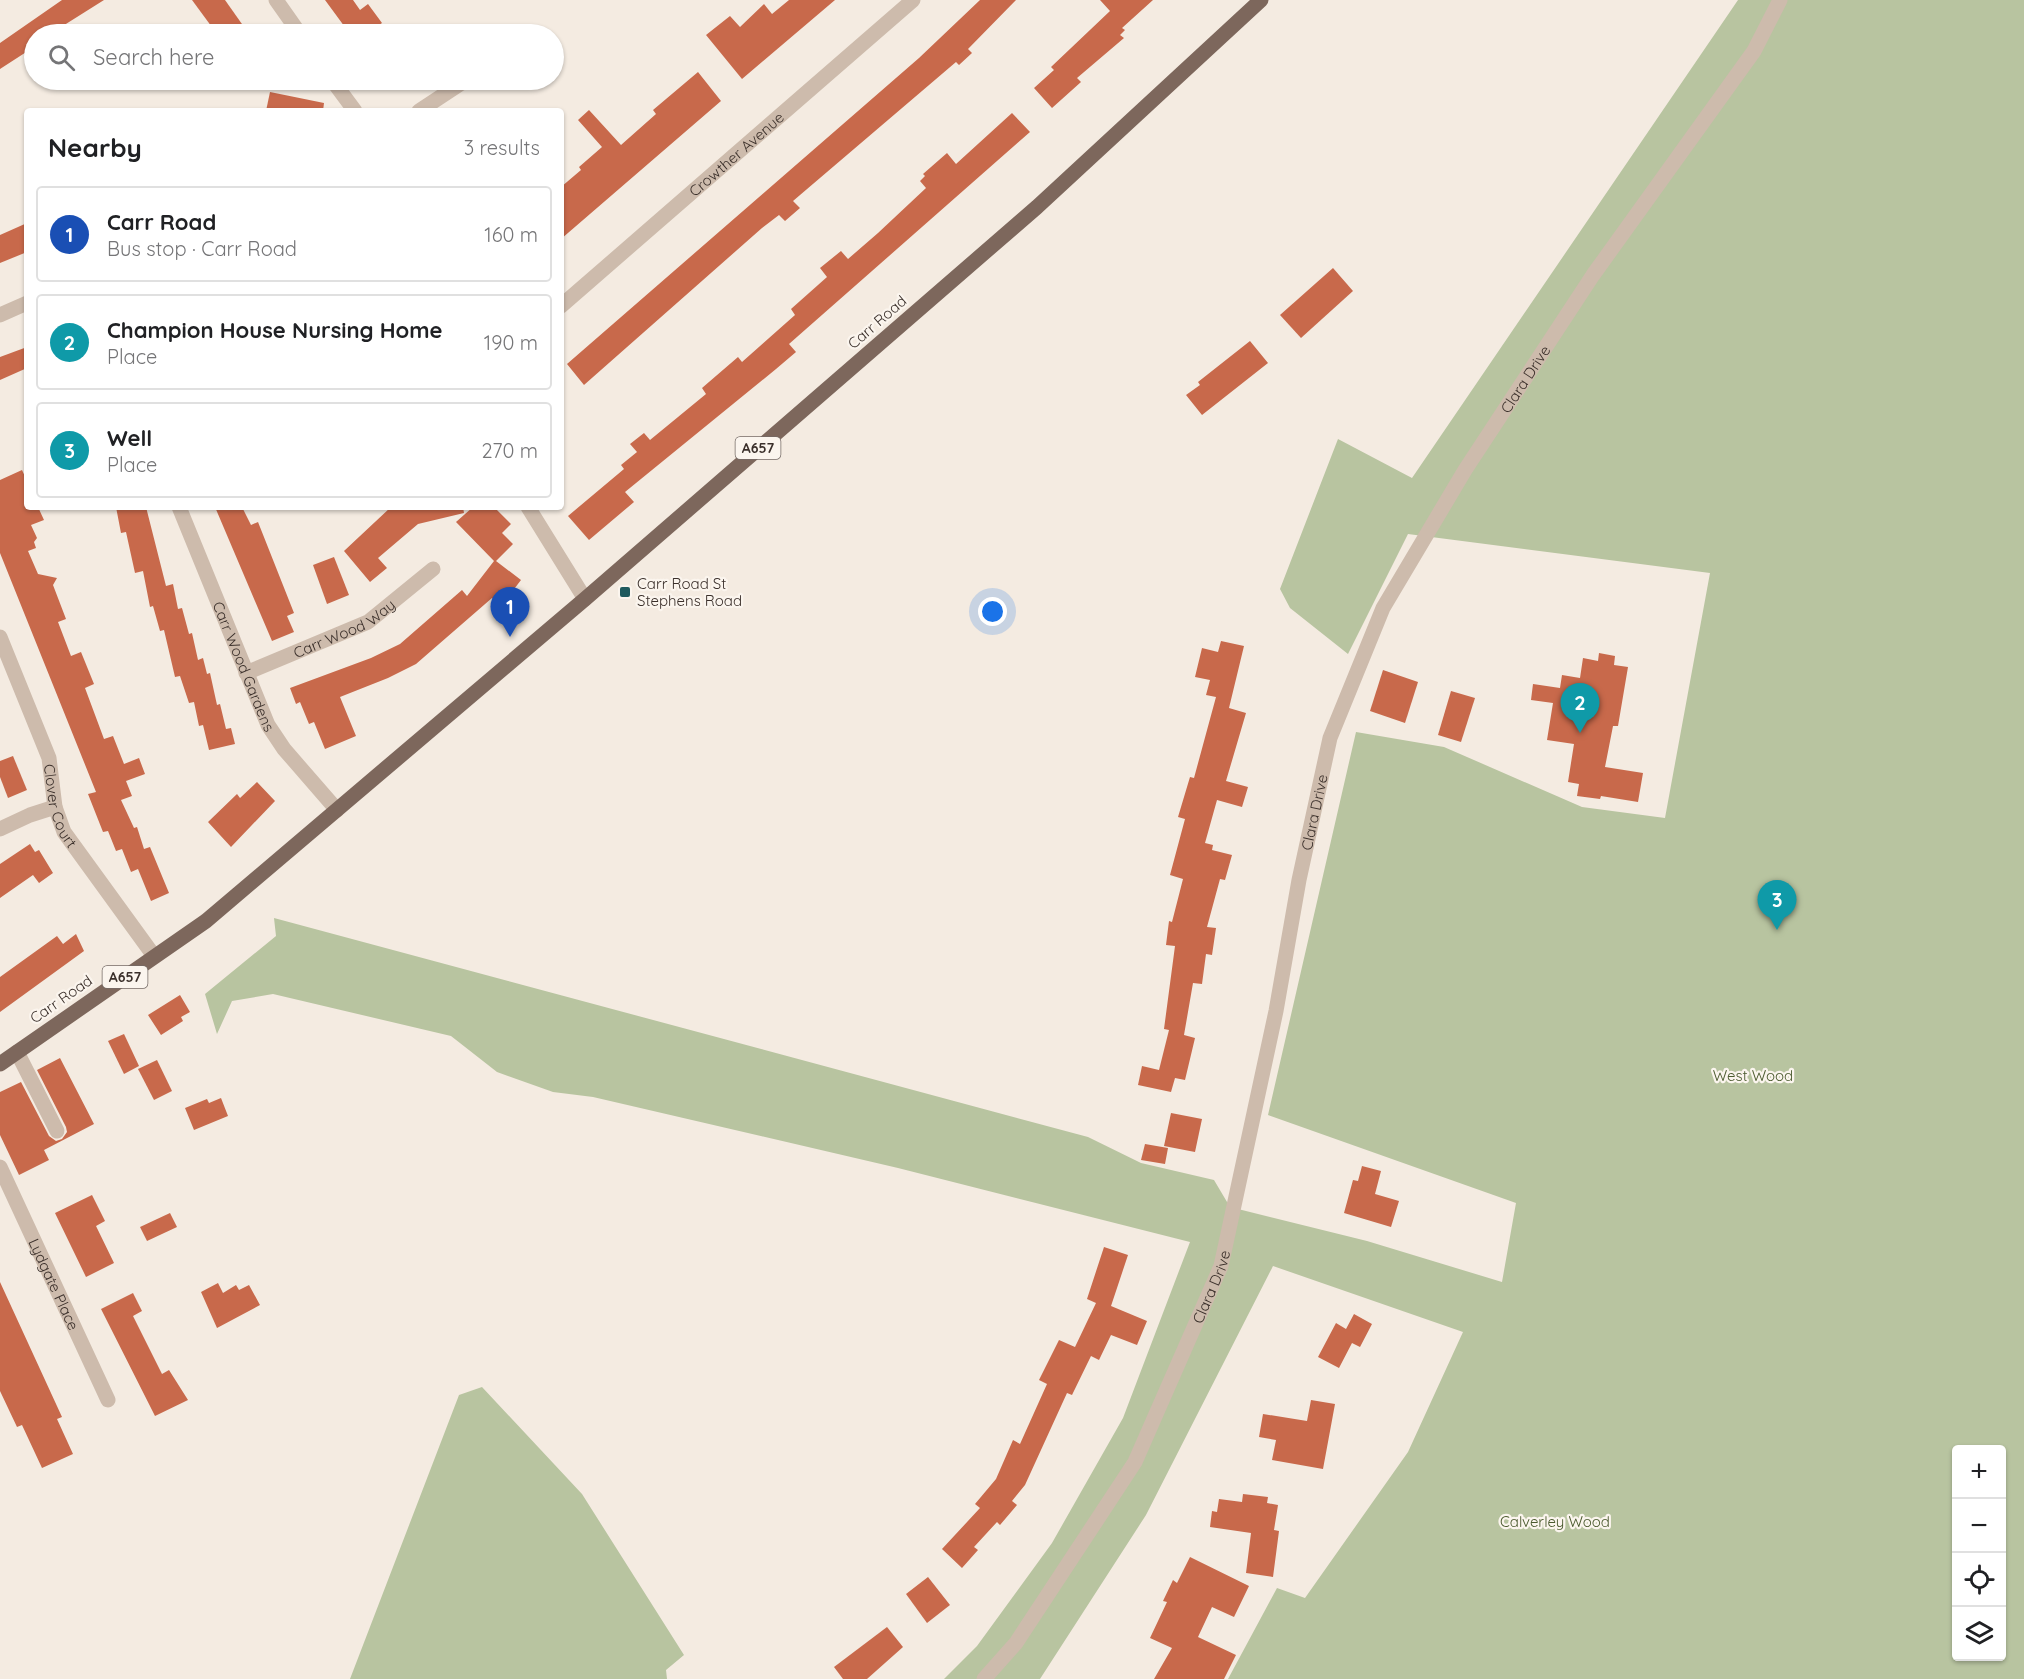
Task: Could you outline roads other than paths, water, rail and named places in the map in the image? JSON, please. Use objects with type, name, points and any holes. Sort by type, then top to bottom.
[{"type":"main road","name":"Carr Road","points":[[0,1064],[206,921],[585,599],[1036,207],[1261,0]]},
{"type":"street","points":[[276,0],[293,24]]},
{"type":"street","name":"Crowther Avenue","points":[[564,303],[913,0]]},
{"type":"street","name":"Clara Drive","points":[[984,1679],[1016,1643],[1135,1462],[1221,1266],[1241,1179],[1329,738],[1383,608],[1465,470],[1593,275],[1754,51],[1780,0]]},
{"type":"street","points":[[339,90],[353,108]]},
{"type":"street","points":[[424,108],[451,90]]},
{"type":"street","points":[[0,315],[24,304]]},
{"type":"street","name":"Carr Wood Gardens","points":[[180,510],[268,725],[284,749],[337,810]]},
{"type":"street","points":[[530,510],[585,599]]},
{"type":"street","name":"Carr Wood Way","points":[[246,673],[368,622],[385,611],[433,570]]},
{"type":"street","name":"Clover Court","points":[[0,637],[49,758],[55,807],[64,832],[154,956]]},
{"type":"street","points":[[0,829],[30,815],[55,807]]},
{"type":"street","points":[[17,1052],[57,1131]]},
{"type":"street","name":"Lydgate Place","points":[[0,1167],[108,1400]]},
{"type":"place","name":"Carr Road St Stephens Road","points":[[625,592]]},
{"type":"place","name":"Carr Road","points":[[510,637]]},
{"type":"place","name":"Champion House Nursing Home","points":[[1580,733]]},
{"type":"place","name":"Well","points":[[1777,930]]},
{"type":"park label","name":"West Wood","points":[[1753,1075]]},
{"type":"park label","name":"Calverley Wood","points":[[1555,1521]]}]
